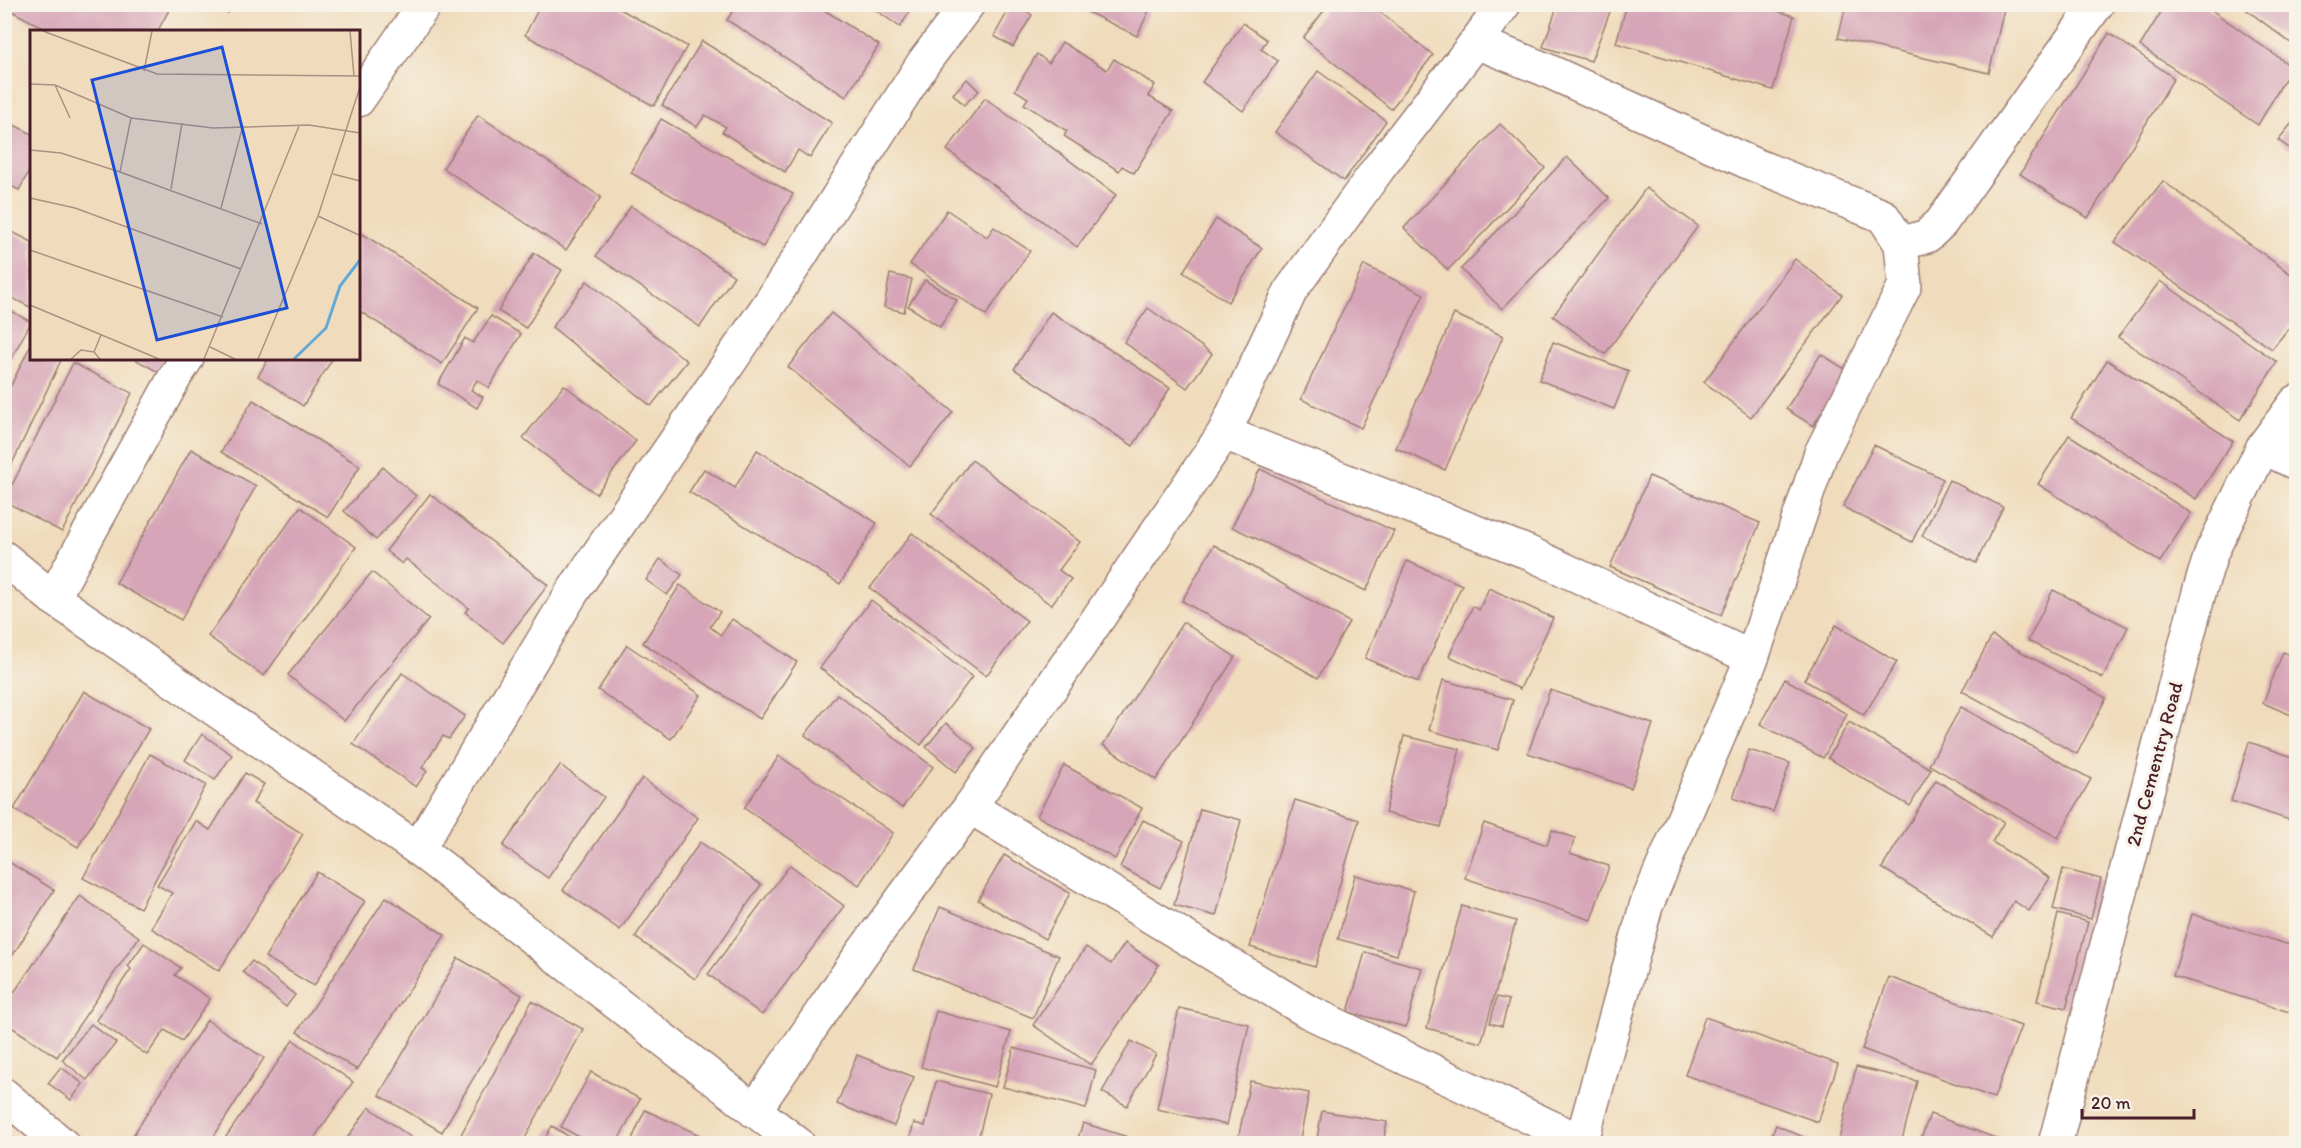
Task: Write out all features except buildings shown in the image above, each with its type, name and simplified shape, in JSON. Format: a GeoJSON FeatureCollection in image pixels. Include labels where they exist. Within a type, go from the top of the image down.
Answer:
{"type":"FeatureCollection","features":[{"type":"Feature","properties":{"kind":"street"},"geometry":{"type":"LineString","coordinates":[[360,97],[425,4]]}},
{"type":"Feature","properties":{"kind":"street"},"geometry":{"type":"LineString","coordinates":[[418,849],[571,594],[772,300],[924,62],[968,4]]}},
{"type":"Feature","properties":{"kind":"street"},"geometry":{"type":"LineString","coordinates":[[754,1111],[860,956],[970,807],[1224,433],[1292,290],[1378,169],[1504,4]]}},
{"type":"Feature","properties":{"kind":"street"},"geometry":{"type":"LineString","coordinates":[[1901,244],[1927,236],[1941,223],[2097,4]]}},
{"type":"Feature","properties":{"kind":"street"},"geometry":{"type":"LineString","coordinates":[[970,807],[1307,1011],[1582,1143],[1646,906],[1752,658],[1821,453],[1905,285],[1901,244],[1883,216],[1750,163],[1544,69],[1476,42]]}},
{"type":"Feature","properties":{"kind":"street"},"geometry":{"type":"LineString","coordinates":[[53,598],[186,360]]}},
{"type":"Feature","properties":{"kind":"street","name":"2nd Cementry Road"},"geometry":{"type":"LineString","coordinates":[[2055,1143],[2200,589],[2212,551],[2263,447],[2296,402]]}},
{"type":"Feature","properties":{"kind":"street"},"geometry":{"type":"LineString","coordinates":[[1224,433],[1527,552],[1752,658]]}},
{"type":"Feature","properties":{"kind":"street"},"geometry":{"type":"LineString","coordinates":[[2263,447],[2296,463]]}},
{"type":"Feature","properties":{"kind":"street"},"geometry":{"type":"LineString","coordinates":[[4,558],[53,598],[418,849],[798,1143]]}},
{"type":"Feature","properties":{"kind":"street"},"geometry":{"type":"LineString","coordinates":[[4,1095],[62,1143]]}}]}
